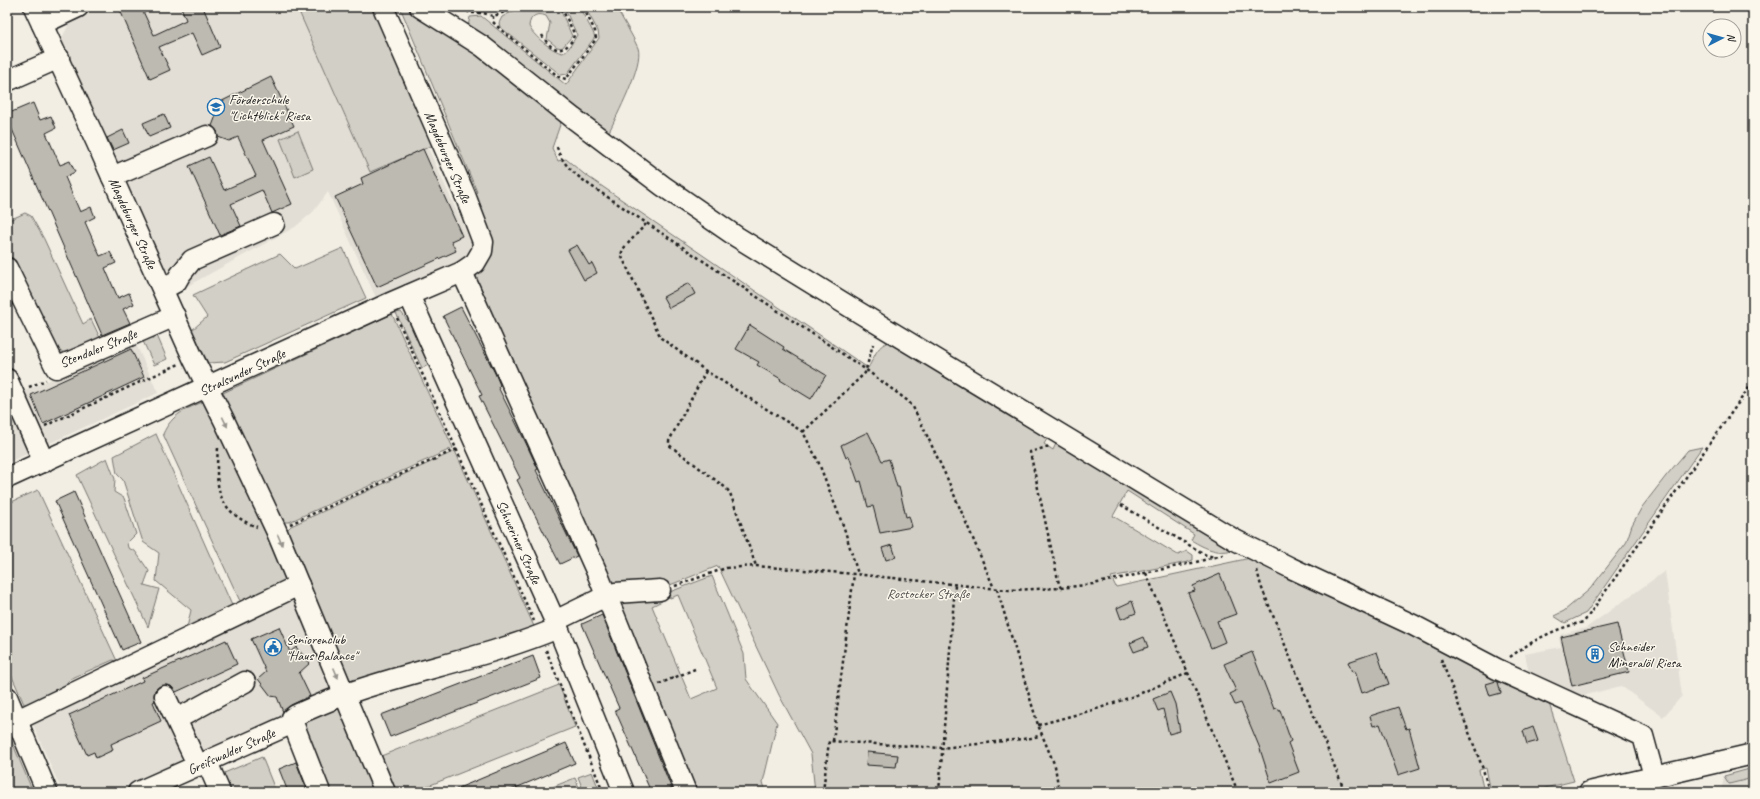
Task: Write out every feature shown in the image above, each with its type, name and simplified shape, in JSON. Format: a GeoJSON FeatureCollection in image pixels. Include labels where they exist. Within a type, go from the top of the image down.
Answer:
{"type":"FeatureCollection","features":[{"type":"Feature","properties":{"kind":"street","name":"Magdeburger Straße"},"geometry":{"type":"LineString","coordinates":[[78,7],[38,15],[193,358],[276,530],[385,792]]}},
{"type":"Feature","properties":{"kind":"street","name":"Magdeburger Straße"},"geometry":{"type":"LineString","coordinates":[[383,7],[465,195],[483,242],[482,251],[469,267]]}},
{"type":"Feature","properties":{"kind":"street"},"geometry":{"type":"LineString","coordinates":[[420,7],[482,46],[573,118],[663,186],[737,237],[1245,545],[1413,625],[1497,668],[1644,736],[1654,776]]}},
{"type":"Feature","properties":{"kind":"street"},"geometry":{"type":"LineString","coordinates":[[7,81],[58,58]]}},
{"type":"Feature","properties":{"kind":"street"},"geometry":{"type":"LineString","coordinates":[[112,177],[207,136]]}},
{"type":"Feature","properties":{"kind":"street"},"geometry":{"type":"LineString","coordinates":[[163,289],[176,282],[192,260],[274,224]]}},
{"type":"Feature","properties":{"kind":"street","name":"Stralsunder Straße"},"geometry":{"type":"LineString","coordinates":[[7,478],[469,267]]}},
{"type":"Feature","properties":{"kind":"street"},"geometry":{"type":"LineString","coordinates":[[469,267],[686,792]]}},
{"type":"Feature","properties":{"kind":"street","name":"Stendaler Straße"},"geometry":{"type":"LineString","coordinates":[[7,268],[56,368],[175,316]]}},
{"type":"Feature","properties":{"kind":"street","name":"Schweriner Straße"},"geometry":{"type":"LineString","coordinates":[[409,295],[465,445],[551,628],[624,792]]}},
{"type":"Feature","properties":{"kind":"street"},"geometry":{"type":"LineString","coordinates":[[14,384],[44,462]]}},
{"type":"Feature","properties":{"kind":"street"},"geometry":{"type":"LineString","coordinates":[[17,720],[300,585]]}},
{"type":"Feature","properties":{"kind":"street","name":"Greifswalder Straße"},"geometry":{"type":"LineString","coordinates":[[138,792],[203,764],[345,695],[435,669],[551,628],[606,596],[660,590]]}},
{"type":"Feature","properties":{"kind":"street"},"geometry":{"type":"LineString","coordinates":[[177,719],[244,682]]}},
{"type":"Feature","properties":{"kind":"street"},"geometry":{"type":"LineString","coordinates":[[165,696],[220,792]]}},
{"type":"Feature","properties":{"kind":"street"},"geometry":{"type":"LineString","coordinates":[[7,697],[47,792]]}},
{"type":"Feature","properties":{"kind":"street"},"geometry":{"type":"LineString","coordinates":[[294,719],[320,792]]}},
{"type":"Feature","properties":{"kind":"street"},"geometry":{"type":"LineString","coordinates":[[1589,792],[1753,754]]}},
{"type":"Feature","properties":{"kind":"path"},"geometry":{"type":"LineString","coordinates":[[462,7],[470,13],[483,13],[493,16],[515,7]]}},
{"type":"Feature","properties":{"kind":"path"},"geometry":{"type":"LineString","coordinates":[[542,35],[545,40],[560,50],[564,49],[572,40],[574,33],[561,7]]}},
{"type":"Feature","properties":{"kind":"path"},"geometry":{"type":"LineString","coordinates":[[493,16],[493,22],[499,28],[558,77],[566,79],[596,39],[595,31],[583,7]]}},
{"type":"Feature","properties":{"kind":"path"},"geometry":{"type":"LineString","coordinates":[[557,147],[562,160],[572,171],[646,224],[865,369],[913,407],[947,478],[995,589],[1038,725],[1055,766],[1059,792]]}},
{"type":"Feature","properties":{"kind":"path"},"geometry":{"type":"LineString","coordinates":[[646,224],[623,249],[621,255],[661,338],[706,371],[803,432],[818,461],[844,528],[858,574]]}},
{"type":"Feature","properties":{"kind":"path"},"geometry":{"type":"LineString","coordinates":[[390,303],[465,445],[551,628],[603,792]]}},
{"type":"Feature","properties":{"kind":"path"},"geometry":{"type":"LineString","coordinates":[[803,432],[865,373],[873,344]]}},
{"type":"Feature","properties":{"kind":"path"},"geometry":{"type":"LineString","coordinates":[[14,384],[57,375],[56,368]]}},
{"type":"Feature","properties":{"kind":"path"},"geometry":{"type":"LineString","coordinates":[[45,426],[167,370]]}},
{"type":"Feature","properties":{"kind":"path"},"geometry":{"type":"LineString","coordinates":[[706,371],[669,441],[669,445],[726,488],[730,493],[756,566]]}},
{"type":"Feature","properties":{"kind":"path"},"geometry":{"type":"LineString","coordinates":[[1497,668],[1518,651],[1545,634],[1584,622],[1753,382]]}},
{"type":"Feature","properties":{"kind":"path"},"geometry":{"type":"LineString","coordinates":[[224,420],[219,432],[216,472],[220,496],[226,508],[240,519],[270,532],[465,445]]}},
{"type":"Feature","properties":{"kind":"path"},"geometry":{"type":"LineString","coordinates":[[1057,432],[1047,447],[1030,452],[1061,588]]}},
{"type":"Feature","properties":{"kind":"path"},"geometry":{"type":"LineString","coordinates":[[1121,505],[1206,555],[1215,557]]}},
{"type":"Feature","properties":{"kind":"path"},"geometry":{"type":"LineString","coordinates":[[660,590],[726,568],[756,566],[858,574],[995,589],[1061,588],[1093,584],[1215,557],[1236,552],[1243,549],[1245,545],[1257,570],[1261,586],[1345,792]]}},
{"type":"Feature","properties":{"kind":"path"},"geometry":{"type":"LineString","coordinates":[[1257,570],[1262,569]]}},
{"type":"Feature","properties":{"kind":"path"},"geometry":{"type":"LineString","coordinates":[[1146,573],[1238,792]]}},
{"type":"Feature","properties":{"kind":"path"},"geometry":{"type":"LineString","coordinates":[[833,742],[854,574]]}},
{"type":"Feature","properties":{"kind":"path"},"geometry":{"type":"LineString","coordinates":[[939,792],[955,585]]}},
{"type":"Feature","properties":{"kind":"path"},"geometry":{"type":"LineString","coordinates":[[1439,654],[1483,770],[1489,792]]}},
{"type":"Feature","properties":{"kind":"path"},"geometry":{"type":"LineString","coordinates":[[645,690],[695,669]]}},
{"type":"Feature","properties":{"kind":"path"},"geometry":{"type":"LineString","coordinates":[[1038,725],[1134,696],[1188,673]]}},
{"type":"Feature","properties":{"kind":"path"},"geometry":{"type":"LineString","coordinates":[[823,792],[829,741],[942,748],[1031,738],[1042,735]]}},
{"type":"Feature","properties":{"kind":"shaded area","name":"Förderschule \"Lichtblick\" Riesa"},"geometry":{"type":"Polygon","coordinates":[[[99,7],[297,7],[370,172],[427,146],[476,253],[377,300],[328,192],[313,212],[295,227],[182,289],[172,269],[165,271],[60,42],[71,20],[99,7]]]}},
{"type":"Feature","properties":{"kind":"shaded area"},"geometry":{"type":"Polygon","coordinates":[[[135,342],[158,393],[7,463],[7,399],[135,342]]]}},
{"type":"Feature","properties":{"kind":"shaded area"},"geometry":{"type":"Polygon","coordinates":[[[1665,571],[1682,696],[1663,717],[1621,686],[1578,697],[1530,678],[1525,654],[1561,647],[1559,639],[1561,634],[1586,628],[1665,571]]]}},
{"type":"Feature","properties":{"kind":"shaded area"},"geometry":{"type":"Polygon","coordinates":[[[298,592],[341,693],[111,792],[62,792],[31,720],[298,592]]]}},
{"type":"Feature","properties":{"kind":"shaded area"},"geometry":{"type":"Polygon","coordinates":[[[1753,768],[1753,792],[1721,792],[1724,776],[1753,768]]]}},
{"type":"Feature","properties":{"kind":"green space"},"geometry":{"type":"Polygon","coordinates":[[[297,7],[377,7],[436,144],[370,172],[297,7]]]}},
{"type":"Feature","properties":{"kind":"green space","name":"Rostocker Straße"},"geometry":{"type":"Polygon","coordinates":[[[400,7],[413,7],[567,116],[561,122],[552,148],[558,161],[566,159],[584,174],[868,368],[879,348],[892,341],[1051,432],[1044,444],[1053,450],[1059,437],[1236,549],[1230,551],[1213,550],[1191,540],[1194,534],[1127,491],[1113,516],[1178,555],[1187,551],[1193,555],[1193,560],[1111,577],[1116,587],[1255,557],[1546,694],[1574,781],[1528,792],[1491,792],[1486,768],[1479,770],[1484,792],[815,792],[811,754],[779,695],[718,566],[670,585],[612,589],[469,279],[484,268],[471,195],[477,192],[400,7]]]}},
{"type":"Feature","properties":{"kind":"green space"},"geometry":{"type":"Polygon","coordinates":[[[521,7],[559,7],[572,36],[562,48],[557,47],[547,39],[550,23],[546,16],[540,14],[532,17],[529,26],[534,34],[543,42],[554,50],[563,53],[569,48],[577,35],[564,7],[579,7],[595,37],[567,74],[561,75],[500,27],[499,23],[502,17],[521,7]]]}},
{"type":"Feature","properties":{"kind":"green space"},"geometry":{"type":"Polygon","coordinates":[[[585,7],[616,7],[638,48],[639,56],[633,78],[623,104],[608,134],[668,180],[742,231],[1144,476],[1222,521],[1488,658],[1487,661],[1374,603],[1248,543],[739,234],[664,183],[467,31],[470,17],[481,16],[566,85],[599,38],[598,31],[585,7]]]}},
{"type":"Feature","properties":{"kind":"green space"},"geometry":{"type":"Polygon","coordinates":[[[298,131],[313,169],[295,177],[280,139],[298,131]]]}},
{"type":"Feature","properties":{"kind":"green space"},"geometry":{"type":"Polygon","coordinates":[[[25,213],[31,216],[44,239],[83,324],[91,319],[102,342],[69,352],[59,352],[40,325],[7,253],[7,221],[25,213]]]}},
{"type":"Feature","properties":{"kind":"green space"},"geometry":{"type":"Polygon","coordinates":[[[343,248],[366,298],[225,362],[208,363],[192,330],[207,317],[193,295],[280,254],[295,269],[343,248]]]}},
{"type":"Feature","properties":{"kind":"green space"},"geometry":{"type":"Polygon","coordinates":[[[401,312],[407,320],[411,321],[431,364],[422,368],[396,313],[401,312]]]}},
{"type":"Feature","properties":{"kind":"green space"},"geometry":{"type":"Polygon","coordinates":[[[392,314],[453,448],[289,522],[276,522],[221,402],[223,393],[392,314]]]}},
{"type":"Feature","properties":{"kind":"green space"},"geometry":{"type":"Polygon","coordinates":[[[156,333],[167,359],[154,365],[142,339],[156,333]]]}},
{"type":"Feature","properties":{"kind":"green space"},"geometry":{"type":"Polygon","coordinates":[[[205,401],[290,584],[245,607],[239,599],[163,434],[175,417],[180,413],[205,401]]]}},
{"type":"Feature","properties":{"kind":"green space"},"geometry":{"type":"Polygon","coordinates":[[[156,434],[234,610],[186,632],[191,610],[156,581],[159,553],[143,542],[123,480],[117,474],[114,456],[156,434]]]}},
{"type":"Feature","properties":{"kind":"green space"},"geometry":{"type":"Polygon","coordinates":[[[1702,447],[1586,613],[1565,623],[1554,616],[1564,611],[1590,589],[1626,543],[1632,525],[1642,507],[1666,476],[1688,450],[1702,447]]]}},
{"type":"Feature","properties":{"kind":"green space"},"geometry":{"type":"Polygon","coordinates":[[[455,451],[537,633],[349,684],[281,536],[291,526],[455,451]]]}},
{"type":"Feature","properties":{"kind":"green space"},"geometry":{"type":"Polygon","coordinates":[[[107,458],[115,479],[114,492],[124,498],[136,534],[127,543],[128,548],[135,551],[149,571],[144,585],[159,589],[148,627],[77,475],[107,458]]]}},
{"type":"Feature","properties":{"kind":"green space"},"geometry":{"type":"Polygon","coordinates":[[[38,490],[117,661],[113,660],[70,679],[63,687],[29,705],[24,704],[7,665],[7,643],[11,643],[12,637],[9,630],[7,630],[7,504],[38,490]]]}},
{"type":"Feature","properties":{"kind":"green space"},"geometry":{"type":"Polygon","coordinates":[[[712,576],[744,654],[746,679],[777,723],[763,782],[766,792],[696,792],[616,598],[659,594],[662,601],[652,606],[691,699],[717,688],[678,595],[670,598],[667,593],[712,576]]]}},
{"type":"Feature","properties":{"kind":"green space"},"geometry":{"type":"Polygon","coordinates":[[[559,685],[575,727],[413,792],[389,792],[378,759],[381,756],[559,685]]]}},
{"type":"Feature","properties":{"kind":"green space"},"geometry":{"type":"Polygon","coordinates":[[[343,699],[382,792],[323,792],[294,721],[343,699]]]}},
{"type":"Feature","properties":{"kind":"green space"},"geometry":{"type":"Polygon","coordinates":[[[7,730],[33,792],[7,792],[7,730]]]}},
{"type":"Feature","properties":{"kind":"green space"},"geometry":{"type":"Polygon","coordinates":[[[262,757],[276,792],[223,792],[217,776],[262,757]]]}},
{"type":"Feature","properties":{"kind":"green space"},"geometry":{"type":"Polygon","coordinates":[[[1753,768],[1753,778],[1729,784],[1724,776],[1753,768]]]}},
{"type":"Feature","properties":{"kind":"green space"},"geometry":{"type":"Polygon","coordinates":[[[592,772],[600,792],[584,792],[578,777],[592,772]]]}},
{"type":"Feature","properties":{"kind":"green space"},"geometry":{"type":"Polygon","coordinates":[[[575,778],[581,792],[540,792],[575,778]]]}},
{"type":"Feature","properties":{"kind":"building"},"geometry":{"type":"Polygon","coordinates":[[[126,7],[141,7],[154,35],[186,20],[181,7],[203,7],[220,47],[202,55],[192,33],[159,47],[170,70],[150,79],[120,10],[126,7]]]}},
{"type":"Feature","properties":{"kind":"building"},"geometry":{"type":"Polygon","coordinates":[[[271,77],[294,126],[263,140],[292,204],[272,213],[262,190],[231,204],[241,226],[220,235],[189,166],[209,157],[224,190],[256,176],[238,137],[229,141],[218,137],[217,131],[212,126],[217,113],[214,105],[271,77]]]}},
{"type":"Feature","properties":{"kind":"building"},"geometry":{"type":"Polygon","coordinates":[[[33,103],[40,120],[51,116],[56,128],[46,133],[60,165],[70,161],[75,172],[65,177],[80,212],[91,207],[95,217],[85,222],[100,256],[110,252],[116,263],[105,268],[118,298],[129,293],[134,304],[123,309],[130,323],[102,335],[7,118],[7,114],[33,103]]]}},
{"type":"Feature","properties":{"kind":"building"},"geometry":{"type":"Polygon","coordinates":[[[164,114],[170,128],[149,137],[143,123],[164,114]]]}},
{"type":"Feature","properties":{"kind":"building"},"geometry":{"type":"Polygon","coordinates":[[[123,130],[129,143],[113,150],[107,138],[123,130]]]}},
{"type":"Feature","properties":{"kind":"building"},"geometry":{"type":"Polygon","coordinates":[[[423,149],[462,236],[451,241],[456,251],[377,287],[335,197],[363,184],[361,178],[423,149]]]}},
{"type":"Feature","properties":{"kind":"building"},"geometry":{"type":"Polygon","coordinates":[[[577,245],[589,265],[592,263],[597,273],[584,280],[568,250],[577,245]]]}},
{"type":"Feature","properties":{"kind":"building"},"geometry":{"type":"Polygon","coordinates":[[[689,283],[695,294],[669,308],[663,297],[689,283]]]}},
{"type":"Feature","properties":{"kind":"building"},"geometry":{"type":"Polygon","coordinates":[[[461,307],[495,373],[500,385],[498,387],[524,439],[538,469],[536,470],[577,556],[560,564],[517,480],[520,478],[479,396],[482,395],[443,316],[461,307]]]}},
{"type":"Feature","properties":{"kind":"building"},"geometry":{"type":"Polygon","coordinates":[[[750,325],[784,347],[783,349],[826,375],[811,399],[757,365],[759,362],[736,349],[750,325]]]}},
{"type":"Feature","properties":{"kind":"building"},"geometry":{"type":"Polygon","coordinates":[[[131,349],[144,377],[43,424],[31,395],[131,349]]]}},
{"type":"Feature","properties":{"kind":"building"},"geometry":{"type":"Polygon","coordinates":[[[868,432],[882,461],[889,459],[897,487],[899,487],[906,517],[909,516],[912,527],[880,533],[873,506],[868,507],[861,481],[858,482],[849,456],[846,458],[841,445],[868,432]]]}},
{"type":"Feature","properties":{"kind":"building"},"geometry":{"type":"Polygon","coordinates":[[[74,492],[141,642],[122,650],[55,501],[74,492]]]}},
{"type":"Feature","properties":{"kind":"building"},"geometry":{"type":"Polygon","coordinates":[[[892,545],[896,557],[886,560],[882,548],[892,545]]]}},
{"type":"Feature","properties":{"kind":"building"},"geometry":{"type":"Polygon","coordinates":[[[1220,574],[1236,614],[1217,621],[1225,642],[1211,648],[1188,593],[1195,591],[1193,586],[1220,574]]]}},
{"type":"Feature","properties":{"kind":"building"},"geometry":{"type":"Polygon","coordinates":[[[1132,601],[1136,613],[1121,619],[1117,608],[1132,601]]]}},
{"type":"Feature","properties":{"kind":"building"},"geometry":{"type":"Polygon","coordinates":[[[602,615],[673,792],[651,792],[615,710],[619,708],[582,624],[602,615]]]}},
{"type":"Feature","properties":{"kind":"building","name":"Schneider Mineralöl Riesa"},"geometry":{"type":"Polygon","coordinates":[[[1617,624],[1629,672],[1572,686],[1561,637],[1617,624]]]}},
{"type":"Feature","properties":{"kind":"building"},"geometry":{"type":"Polygon","coordinates":[[[279,627],[290,652],[296,647],[310,663],[299,673],[310,696],[291,705],[283,712],[277,697],[271,696],[258,679],[266,672],[251,639],[279,627]]]}},
{"type":"Feature","properties":{"kind":"building"},"geometry":{"type":"Polygon","coordinates":[[[1144,637],[1148,647],[1134,652],[1130,643],[1144,637]]]}},
{"type":"Feature","properties":{"kind":"building"},"geometry":{"type":"Polygon","coordinates":[[[226,640],[237,664],[176,692],[171,686],[160,686],[155,690],[155,701],[153,702],[161,721],[111,744],[113,750],[96,758],[94,752],[87,755],[69,715],[143,681],[142,678],[226,640]]]}},
{"type":"Feature","properties":{"kind":"building"},"geometry":{"type":"Polygon","coordinates":[[[1252,652],[1274,709],[1277,708],[1280,710],[1291,741],[1288,743],[1299,772],[1271,783],[1259,746],[1241,703],[1235,705],[1230,694],[1236,691],[1224,664],[1252,652]]]}},
{"type":"Feature","properties":{"kind":"building"},"geometry":{"type":"Polygon","coordinates":[[[1377,652],[1389,684],[1362,693],[1355,671],[1352,672],[1348,662],[1377,652]]]}},
{"type":"Feature","properties":{"kind":"building"},"geometry":{"type":"Polygon","coordinates":[[[533,656],[541,678],[390,737],[381,715],[533,656]]]}},
{"type":"Feature","properties":{"kind":"building"},"geometry":{"type":"Polygon","coordinates":[[[1496,681],[1498,682],[1501,693],[1490,696],[1486,684],[1496,681]]]}},
{"type":"Feature","properties":{"kind":"building"},"geometry":{"type":"Polygon","coordinates":[[[1170,692],[1175,704],[1180,731],[1169,734],[1163,709],[1158,711],[1153,699],[1170,692]]]}},
{"type":"Feature","properties":{"kind":"building"},"geometry":{"type":"Polygon","coordinates":[[[1398,707],[1406,729],[1409,728],[1420,768],[1398,775],[1380,724],[1373,726],[1370,716],[1398,707]]]}},
{"type":"Feature","properties":{"kind":"building"},"geometry":{"type":"Polygon","coordinates":[[[1533,727],[1538,741],[1527,744],[1523,731],[1533,727]]]}},
{"type":"Feature","properties":{"kind":"building"},"geometry":{"type":"Polygon","coordinates":[[[566,743],[575,763],[506,792],[449,792],[566,743]]]}},
{"type":"Feature","properties":{"kind":"building"},"geometry":{"type":"Polygon","coordinates":[[[867,752],[898,755],[896,767],[866,765],[867,752]]]}},
{"type":"Feature","properties":{"kind":"building"},"geometry":{"type":"Polygon","coordinates":[[[296,762],[308,792],[288,792],[279,769],[296,762]]]}},
{"type":"Feature","properties":{"kind":"place","name":"Förderschule \"Lichtblick\" Riesa"},"geometry":{"type":"Point","coordinates":[216,107]}},
{"type":"Feature","properties":{"kind":"place","name":"Seniorenclub \"Haus Balance\""},"geometry":{"type":"Point","coordinates":[273,647]}},
{"type":"Feature","properties":{"kind":"place","name":"Schneider Mineralöl Riesa"},"geometry":{"type":"Point","coordinates":[1595,654]}}]}
